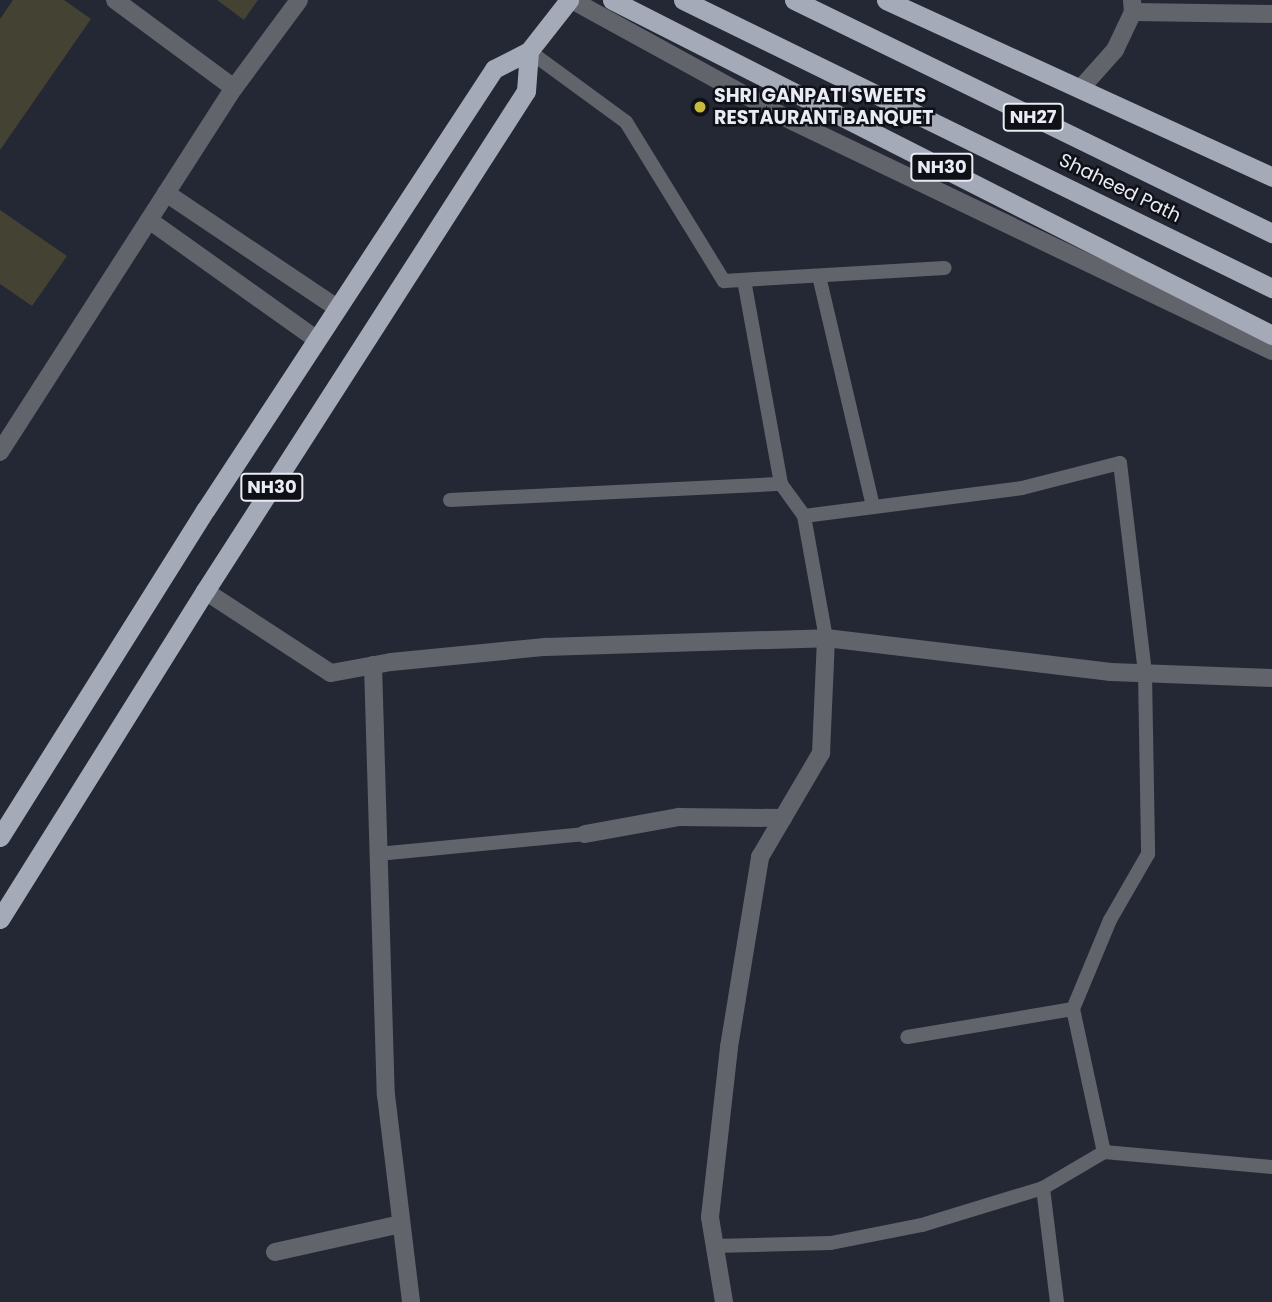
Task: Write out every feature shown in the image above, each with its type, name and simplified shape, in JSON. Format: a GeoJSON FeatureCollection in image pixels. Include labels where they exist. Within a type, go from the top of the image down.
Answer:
{"type":"FeatureCollection","features":[{"type":"Feature","properties":{"kind":"highway","name":"NH30"},"geometry":{"type":"LineString","coordinates":[[0,837],[205,509],[494,69],[530,51],[570,0]]}},
{"type":"Feature","properties":{"kind":"highway","name":"NH30"},"geometry":{"type":"LineString","coordinates":[[612,0],[1272,335]]}},
{"type":"Feature","properties":{"kind":"highway","name":"Shaheed Path"},"geometry":{"type":"LineString","coordinates":[[683,0],[1272,288]]}},
{"type":"Feature","properties":{"kind":"highway","name":"Shaheed Path"},"geometry":{"type":"LineString","coordinates":[[794,0],[1272,233]]}},
{"type":"Feature","properties":{"kind":"highway"},"geometry":{"type":"LineString","coordinates":[[886,0],[1272,176]]}},
{"type":"Feature","properties":{"kind":"highway","name":"NH30"},"geometry":{"type":"LineString","coordinates":[[0,919],[205,591],[526,91],[530,51]]}},
{"type":"Feature","properties":{"kind":"street"},"geometry":{"type":"LineString","coordinates":[[115,0],[234,88]]}},
{"type":"Feature","properties":{"kind":"street"},"geometry":{"type":"LineString","coordinates":[[0,452],[234,88],[299,0]]}},
{"type":"Feature","properties":{"kind":"street"},"geometry":{"type":"LineString","coordinates":[[570,0],[793,122],[1272,351]]}},
{"type":"Feature","properties":{"kind":"street"},"geometry":{"type":"LineString","coordinates":[[1081,88],[1115,50],[1132,6],[1272,14]]}},
{"type":"Feature","properties":{"kind":"street"},"geometry":{"type":"LineString","coordinates":[[166,194],[337,309]]}},
{"type":"Feature","properties":{"kind":"street"},"geometry":{"type":"LineString","coordinates":[[149,220],[316,340]]}},
{"type":"Feature","properties":{"kind":"street"},"geometry":{"type":"LineString","coordinates":[[205,591],[331,673],[373,665],[545,647],[826,638],[1145,674],[1272,678]]}},
{"type":"Feature","properties":{"kind":"street"},"geometry":{"type":"LineString","coordinates":[[724,1302],[710,1217],[729,1047],[760,857],[821,753],[826,638]]}},
{"type":"Feature","properties":{"kind":"street"},"geometry":{"type":"LineString","coordinates":[[373,665],[386,1095],[411,1302]]}},
{"type":"Feature","properties":{"kind":"street"},"geometry":{"type":"LineString","coordinates":[[585,834],[679,817],[783,818]]}},
{"type":"Feature","properties":{"kind":"street"},"geometry":{"type":"LineString","coordinates":[[275,1252],[401,1224]]}},
{"type":"Feature","properties":{"kind":"lane"},"geometry":{"type":"LineString","coordinates":[[530,51],[626,122],[724,281],[945,268]]}},
{"type":"Feature","properties":{"kind":"lane"},"geometry":{"type":"LineString","coordinates":[[819,276],[873,507]]}},
{"type":"Feature","properties":{"kind":"lane"},"geometry":{"type":"LineString","coordinates":[[744,280],[781,484],[804,516],[826,638]]}},
{"type":"Feature","properties":{"kind":"lane"},"geometry":{"type":"LineString","coordinates":[[804,516],[1022,488],[1120,463],[1145,674],[1148,854],[1110,920],[1073,1009],[1104,1152]]}},
{"type":"Feature","properties":{"kind":"lane"},"geometry":{"type":"LineString","coordinates":[[450,500],[781,484]]}},
{"type":"Feature","properties":{"kind":"lane"},"geometry":{"type":"LineString","coordinates":[[378,854],[585,834]]}},
{"type":"Feature","properties":{"kind":"lane"},"geometry":{"type":"LineString","coordinates":[[907,1037],[1073,1009]]}},
{"type":"Feature","properties":{"kind":"lane"},"geometry":{"type":"LineString","coordinates":[[715,1246],[831,1243],[922,1225],[1043,1188],[1104,1152],[1272,1167]]}},
{"type":"Feature","properties":{"kind":"lane"},"geometry":{"type":"LineString","coordinates":[[1043,1188],[1057,1302]]}},
{"type":"Feature","properties":{"kind":"building"},"geometry":{"type":"Polygon","coordinates":[[[13,0],[64,0],[91,19],[0,150],[0,19],[13,0]]]}},
{"type":"Feature","properties":{"kind":"building"},"geometry":{"type":"Polygon","coordinates":[[[217,0],[258,0],[244,20],[217,0]]]}},
{"type":"Feature","properties":{"kind":"building"},"geometry":{"type":"Polygon","coordinates":[[[0,210],[67,256],[32,306],[0,284],[0,210]]]}},
{"type":"Feature","properties":{"kind":"place","name":"SHRI GANPATI SWEETS RESTAURANT BANQUET"},"geometry":{"type":"Point","coordinates":[700,107]}}]}
